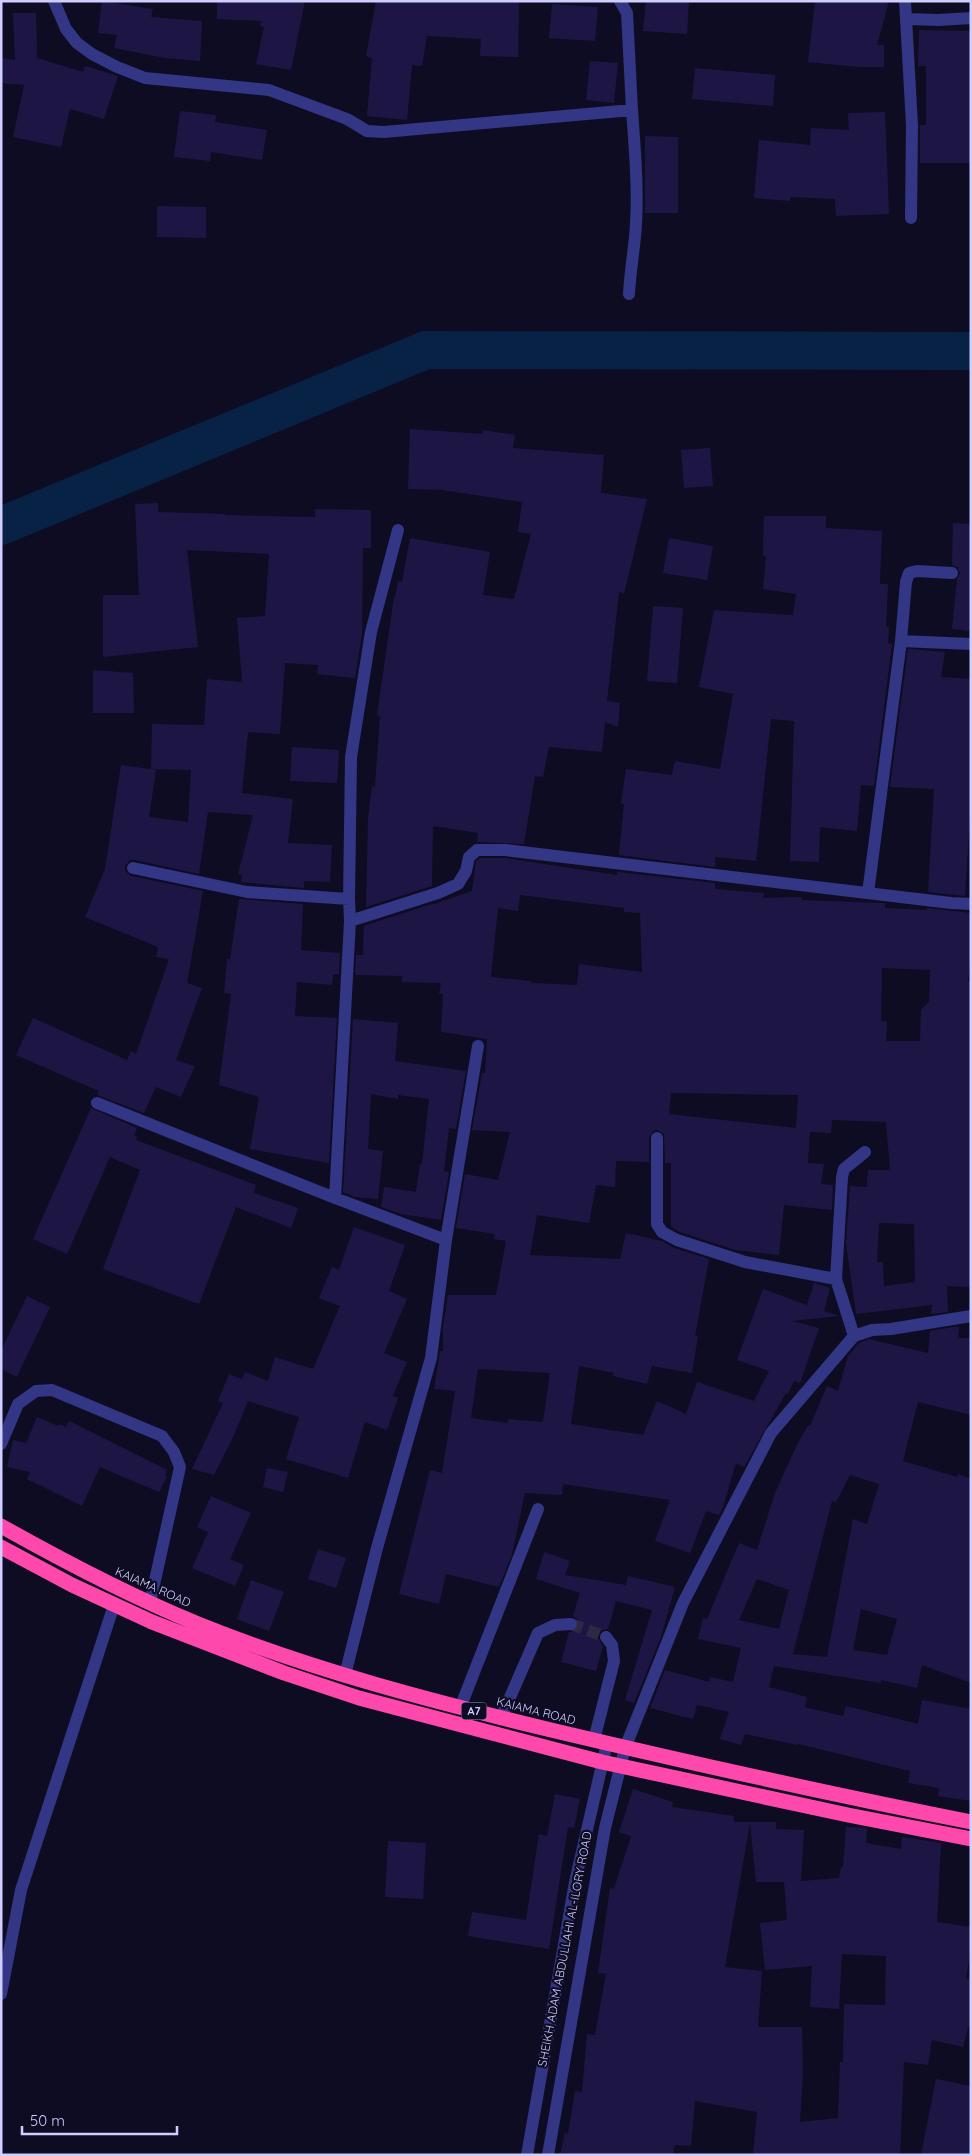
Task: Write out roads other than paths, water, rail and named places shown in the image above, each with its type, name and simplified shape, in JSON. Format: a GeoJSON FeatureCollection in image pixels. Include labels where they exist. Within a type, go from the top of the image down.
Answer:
{"type":"FeatureCollection","features":[{"type":"Feature","properties":{"kind":"highway","name":"KAIAMA ROAD"},"geometry":{"type":"LineString","coordinates":[[1,1526],[94,1577],[150,1603],[253,1645],[344,1675],[460,1708],[624,1748],[971,1822]]}},
{"type":"Feature","properties":{"kind":"highway","name":"A7"},"geometry":{"type":"LineString","coordinates":[[1,1547],[72,1585],[152,1622],[218,1649],[359,1698],[602,1762],[838,1813],[971,1839]]}},
{"type":"Feature","properties":{"kind":"street"},"geometry":{"type":"LineString","coordinates":[[54,1],[66,29],[77,43],[92,54],[117,67],[145,78],[269,90],[346,119],[367,131],[384,132],[632,110]]}},
{"type":"Feature","properties":{"kind":"street"},"geometry":{"type":"LineString","coordinates":[[620,1],[627,13],[636,184],[636,236],[630,265],[629,294]]}},
{"type":"Feature","properties":{"kind":"street"},"geometry":{"type":"LineString","coordinates":[[906,1],[912,125],[911,218]]}},
{"type":"Feature","properties":{"kind":"street"},"geometry":{"type":"LineString","coordinates":[[907,19],[971,18]]}},
{"type":"Feature","properties":{"kind":"street"},"geometry":{"type":"LineString","coordinates":[[335,1198],[350,921],[351,757],[371,632],[398,530]]}},
{"type":"Feature","properties":{"kind":"street"},"geometry":{"type":"LineString","coordinates":[[868,893],[901,641],[906,582],[909,573],[917,571],[952,573]]}},
{"type":"Feature","properties":{"kind":"street"},"geometry":{"type":"LineString","coordinates":[[901,641],[971,644]]}},
{"type":"Feature","properties":{"kind":"street"},"geometry":{"type":"LineString","coordinates":[[350,921],[438,893],[458,884],[466,871],[469,857],[477,850],[505,850],[971,904]]}},
{"type":"Feature","properties":{"kind":"street"},"geometry":{"type":"LineString","coordinates":[[134,868],[247,892],[349,899]]}},
{"type":"Feature","properties":{"kind":"street"},"geometry":{"type":"LineString","coordinates":[[344,1675],[430,1358],[446,1240],[478,1046]]}},
{"type":"Feature","properties":{"kind":"street"},"geometry":{"type":"LineString","coordinates":[[97,1103],[446,1240]]}},
{"type":"Feature","properties":{"kind":"street"},"geometry":{"type":"LineString","coordinates":[[657,1138],[657,1224],[662,1232],[677,1240],[745,1262],[836,1279]]}},
{"type":"Feature","properties":{"kind":"street"},"geometry":{"type":"LineString","coordinates":[[865,1152],[844,1169],[842,1177],[836,1279],[854,1336],[872,1330],[890,1329],[971,1316]]}},
{"type":"Feature","properties":{"kind":"street","name":"SHEIKH ADAM ABDULLAHI AL-ILORY ROAD"},"geometry":{"type":"LineString","coordinates":[[548,2155],[605,1828],[624,1748],[683,1604],[771,1433],[844,1345],[854,1336]]}},
{"type":"Feature","properties":{"kind":"street"},"geometry":{"type":"LineString","coordinates":[[1,1444],[18,1404],[36,1391],[52,1390],[162,1436],[174,1452],[180,1467],[150,1603]]}},
{"type":"Feature","properties":{"kind":"street"},"geometry":{"type":"LineString","coordinates":[[460,1708],[538,1509]]}},
{"type":"Feature","properties":{"kind":"street"},"geometry":{"type":"LineString","coordinates":[[1,1994],[21,1890],[114,1605]]}},
{"type":"Feature","properties":{"kind":"street"},"geometry":{"type":"LineString","coordinates":[[501,1718],[538,1633],[555,1625],[571,1624]]}},
{"type":"Feature","properties":{"kind":"street","name":"SHEIKH ADAM ABDULLAHI AL-ILORY ROAD"},"geometry":{"type":"LineString","coordinates":[[527,2155],[574,1892],[602,1762],[601,1742],[614,1662],[612,1645],[606,1637]]}},
{"type":"Feature","properties":{"kind":"waterway"},"geometry":{"type":"LineString","coordinates":[[1,526],[426,350],[971,351]]}},
{"type":"Feature","properties":{"kind":"tunnel"},"geometry":{"type":"LineString","coordinates":[[571,1624],[606,1637]]}}]}
